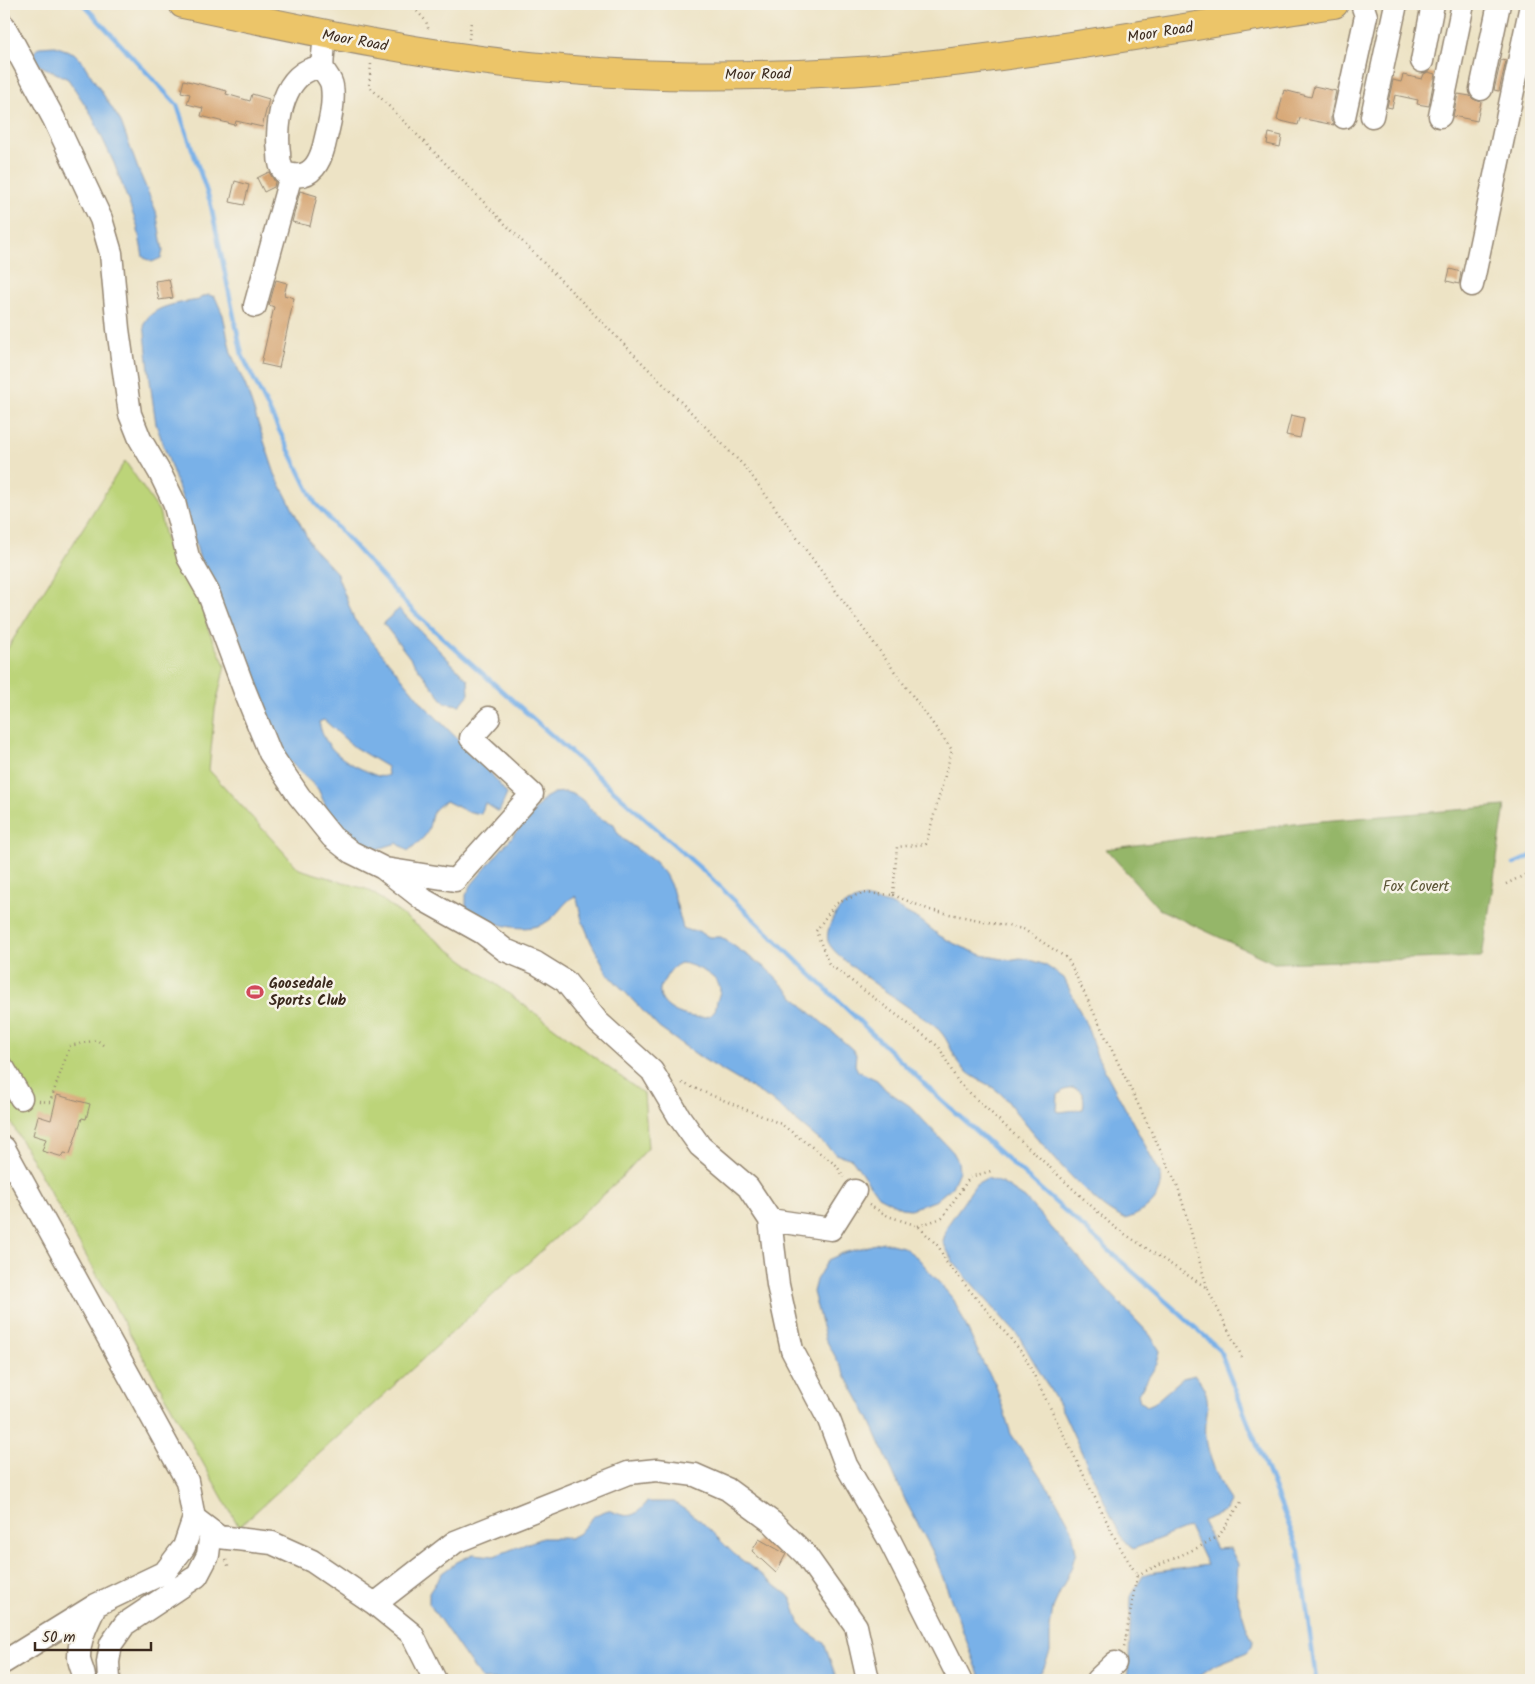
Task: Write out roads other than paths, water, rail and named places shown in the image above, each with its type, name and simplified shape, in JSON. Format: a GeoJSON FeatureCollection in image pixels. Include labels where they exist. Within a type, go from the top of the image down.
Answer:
{"type":"FeatureCollection","features":[{"type":"Feature","properties":{"kind":"main road","name":"Moor Road"},"geometry":{"type":"LineString","coordinates":[[183,4],[325,34],[430,53],[550,68],[632,74],[695,75],[843,72],[901,68],[1048,50],[1334,4]]}},
{"type":"Feature","properties":{"kind":"lane"},"geometry":{"type":"LineString","coordinates":[[1344,117],[1366,16],[1362,4]]}},
{"type":"Feature","properties":{"kind":"lane"},"geometry":{"type":"LineString","coordinates":[[1372,116],[1396,4]]}},
{"type":"Feature","properties":{"kind":"lane"},"geometry":{"type":"LineString","coordinates":[[1422,61],[1433,4]]}},
{"type":"Feature","properties":{"kind":"lane"},"geometry":{"type":"LineString","coordinates":[[1440,116],[1463,4]]}},
{"type":"Feature","properties":{"kind":"lane"},"geometry":{"type":"LineString","coordinates":[[1481,88],[1499,4]]}},
{"type":"Feature","properties":{"kind":"lane"},"geometry":{"type":"LineString","coordinates":[[1472,285],[1531,5]]}},
{"type":"Feature","properties":{"kind":"lane"},"geometry":{"type":"LineString","coordinates":[[4,26],[54,119],[101,219],[111,253],[118,329],[130,414],[140,439],[174,502],[188,557],[208,592],[270,753],[299,796],[332,837],[351,852],[383,868],[424,900],[483,933],[506,950],[536,964],[565,981],[598,1022],[652,1071],[680,1118],[700,1146],[748,1187],[770,1220],[778,1285],[792,1350],[829,1420],[846,1465],[890,1540],[960,1680]]}},
{"type":"Feature","properties":{"kind":"lane"},"geometry":{"type":"LineString","coordinates":[[322,67],[308,71],[297,79],[283,101],[277,134],[278,147],[280,163],[284,172],[291,175],[308,174],[316,166],[323,150],[332,95],[332,85],[322,67],[325,34]]}},
{"type":"Feature","properties":{"kind":"lane"},"geometry":{"type":"LineString","coordinates":[[255,306],[291,175]]}},
{"type":"Feature","properties":{"kind":"lane"},"geometry":{"type":"LineString","coordinates":[[461,921],[450,897],[455,880],[532,794],[471,738],[490,718]]}},
{"type":"Feature","properties":{"kind":"lane"},"geometry":{"type":"LineString","coordinates":[[383,868],[455,880]]}},
{"type":"Feature","properties":{"kind":"lane"},"geometry":{"type":"LineString","coordinates":[[4,1069],[21,1098]]}},
{"type":"Feature","properties":{"kind":"lane"},"geometry":{"type":"LineString","coordinates":[[4,1148],[188,1481],[203,1524],[208,1555],[197,1576],[125,1624],[111,1644],[108,1662],[109,1680]]}},
{"type":"Feature","properties":{"kind":"lane"},"geometry":{"type":"LineString","coordinates":[[770,1220],[831,1229],[854,1191]]}},
{"type":"Feature","properties":{"kind":"lane"},"geometry":{"type":"LineString","coordinates":[[375,1604],[455,1542],[628,1473],[657,1470],[695,1475],[727,1489],[772,1522],[805,1554],[856,1626],[868,1680]]}},
{"type":"Feature","properties":{"kind":"lane"},"geometry":{"type":"LineString","coordinates":[[203,1524],[219,1537],[272,1543],[312,1561],[375,1604],[412,1634],[435,1680]]}},
{"type":"Feature","properties":{"kind":"lane"},"geometry":{"type":"LineString","coordinates":[[4,1662],[96,1605],[165,1572],[203,1524]]}},
{"type":"Feature","properties":{"kind":"lane"},"geometry":{"type":"LineString","coordinates":[[84,1680],[79,1659],[82,1634],[96,1605]]}},
{"type":"Feature","properties":{"kind":"lane"},"geometry":{"type":"LineString","coordinates":[[1097,1680],[1115,1663]]}},
{"type":"Feature","properties":{"kind":"water"},"geometry":{"type":"Polygon","coordinates":[[[55,46],[74,53],[81,60],[121,122],[156,211],[163,251],[161,258],[152,262],[143,257],[137,225],[114,163],[90,112],[68,79],[35,63],[35,51],[39,47],[55,46]]]}},
{"type":"Feature","properties":{"kind":"water"},"geometry":{"type":"Polygon","coordinates":[[[209,295],[215,297],[223,315],[231,353],[246,387],[275,474],[312,547],[336,572],[354,619],[422,703],[490,772],[507,794],[499,812],[485,803],[481,814],[466,811],[446,801],[435,809],[425,836],[408,851],[397,843],[378,849],[362,847],[335,826],[318,789],[285,757],[257,709],[205,578],[186,509],[156,424],[151,389],[144,324],[153,313],[160,309],[199,300],[201,297],[209,295]],[[324,720],[319,722],[325,739],[342,758],[374,775],[388,775],[387,767],[354,747],[324,720]]]}},
{"type":"Feature","properties":{"kind":"water"},"geometry":{"type":"Polygon","coordinates":[[[399,609],[468,680],[469,694],[460,705],[445,703],[383,623],[399,609]]]}},
{"type":"Feature","properties":{"kind":"water"},"geometry":{"type":"Polygon","coordinates":[[[566,792],[579,797],[597,816],[614,824],[617,832],[623,839],[655,862],[665,874],[672,888],[683,928],[690,931],[698,931],[709,937],[721,937],[767,969],[804,1007],[852,1049],[856,1054],[855,1065],[858,1071],[877,1080],[886,1090],[910,1106],[953,1152],[958,1161],[959,1171],[952,1187],[935,1201],[910,1209],[901,1208],[878,1196],[852,1159],[836,1154],[770,1099],[703,1059],[659,1028],[608,974],[591,942],[575,896],[552,918],[543,924],[532,927],[521,928],[497,923],[485,919],[466,908],[466,895],[472,884],[545,798],[554,793],[566,792]],[[681,963],[673,968],[660,987],[661,997],[665,1005],[682,1014],[692,1017],[709,1016],[715,1010],[720,991],[719,985],[705,972],[681,963]]]}},
{"type":"Feature","properties":{"kind":"water"},"geometry":{"type":"Polygon","coordinates":[[[863,898],[890,904],[920,920],[940,936],[982,955],[1008,960],[1028,959],[1045,965],[1064,978],[1087,1026],[1097,1056],[1160,1173],[1161,1182],[1157,1197],[1148,1207],[1125,1219],[1098,1202],[1058,1162],[999,1092],[971,1075],[961,1066],[939,1030],[860,973],[833,949],[827,937],[833,918],[844,905],[863,898]],[[1077,1089],[1064,1090],[1058,1095],[1057,1111],[1083,1109],[1083,1096],[1077,1089]]]}},
{"type":"Feature","properties":{"kind":"water"},"geometry":{"type":"Polygon","coordinates":[[[987,1178],[1002,1183],[1025,1198],[1150,1335],[1160,1351],[1157,1364],[1138,1394],[1140,1401],[1147,1406],[1154,1403],[1183,1378],[1195,1375],[1206,1393],[1207,1444],[1214,1467],[1230,1502],[1225,1512],[1202,1521],[1216,1549],[1230,1548],[1238,1564],[1236,1593],[1253,1641],[1252,1647],[1247,1652],[1213,1666],[1193,1680],[1127,1680],[1131,1595],[1143,1576],[1149,1573],[1207,1565],[1189,1527],[1133,1549],[1120,1535],[1063,1412],[1020,1338],[953,1262],[943,1242],[947,1226],[976,1184],[987,1178]]]}},
{"type":"Feature","properties":{"kind":"water"},"geometry":{"type":"Polygon","coordinates":[[[883,1242],[903,1247],[918,1258],[954,1300],[984,1365],[995,1383],[1011,1434],[1054,1496],[1072,1529],[1076,1552],[1072,1566],[1053,1608],[1050,1628],[1050,1652],[1043,1670],[1031,1680],[985,1680],[980,1677],[934,1554],[906,1502],[869,1418],[825,1338],[813,1292],[816,1280],[828,1260],[843,1253],[883,1242]]]}},
{"type":"Feature","properties":{"kind":"water"},"geometry":{"type":"Polygon","coordinates":[[[647,1502],[674,1502],[701,1521],[734,1554],[788,1595],[792,1600],[799,1622],[808,1632],[824,1643],[837,1680],[482,1680],[429,1604],[429,1593],[442,1573],[457,1562],[473,1554],[494,1556],[542,1538],[569,1538],[578,1534],[595,1515],[608,1510],[620,1515],[634,1514],[647,1502]]]}},
{"type":"Feature","properties":{"kind":"waterway"},"geometry":{"type":"LineString","coordinates":[[83,4],[177,105],[210,201],[242,355],[315,503],[415,613],[708,875],[939,1098],[1219,1349],[1299,1551],[1316,1680]]}},
{"type":"Feature","properties":{"kind":"waterway"},"geometry":{"type":"LineString","coordinates":[[1514,864],[1531,856]]}},
{"type":"Feature","properties":{"kind":"place","name":"Goosedale Sports Club"},"geometry":{"type":"Point","coordinates":[255,992]}},
{"type":"Feature","properties":{"kind":"park label","name":"Fox Covert"},"geometry":{"type":"Point","coordinates":[1416,886]}}]}
